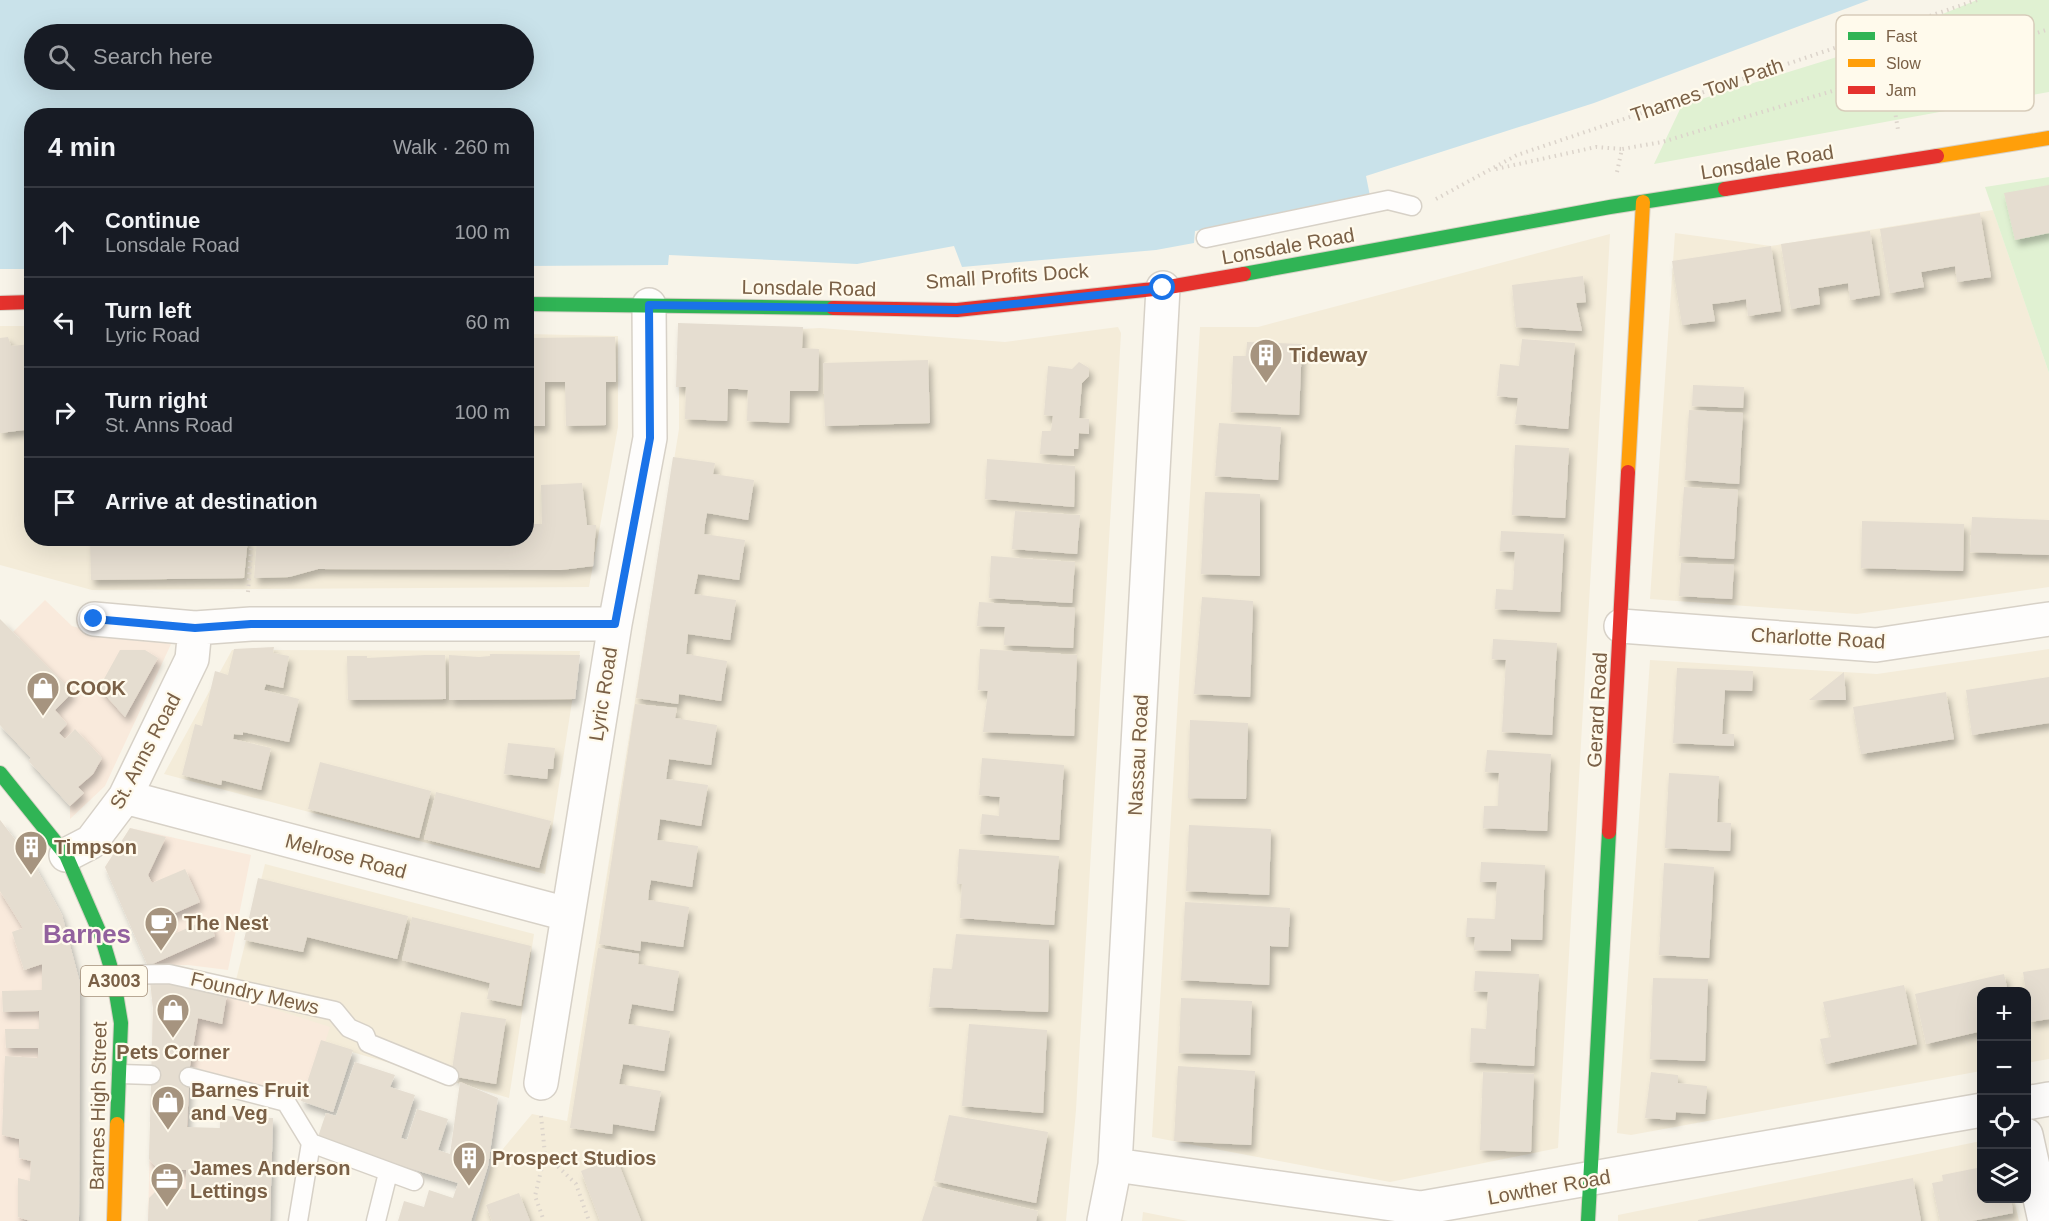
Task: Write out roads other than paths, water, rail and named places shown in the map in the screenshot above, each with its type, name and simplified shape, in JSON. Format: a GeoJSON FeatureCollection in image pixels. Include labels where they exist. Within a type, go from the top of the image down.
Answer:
{"type":"FeatureCollection","features":[{"type":"Feature","properties":{"kind":"main road","name":"Lonsdale Road"},"geometry":{"type":"LineString","coordinates":[[534,304],[957,310],[1163,288],[1610,207],[2049,138]]}},
{"type":"Feature","properties":{"kind":"main road","name":"Gerard Road"},"geometry":{"type":"LineString","coordinates":[[1588,1221],[1643,202]]}},
{"type":"Feature","properties":{"kind":"main road"},"geometry":{"type":"LineString","coordinates":[[0,303],[24,302]]}},
{"type":"Feature","properties":{"kind":"main road","name":"Barnes High Street"},"geometry":{"type":"LineString","coordinates":[[0,773],[66,855],[102,938],[113,975],[121,1023],[121,1074],[114,1221]]}},
{"type":"Feature","properties":{"kind":"street","name":"Nassau Road"},"geometry":{"type":"LineString","coordinates":[[1104,1221],[1115,1165],[1163,288]]}},
{"type":"Feature","properties":{"kind":"street","name":"Lyric Road"},"geometry":{"type":"LineString","coordinates":[[541,1083],[615,624],[650,438],[649,305]]}},
{"type":"Feature","properties":{"kind":"street"},"geometry":{"type":"LineString","coordinates":[[94,619],[195,628],[251,624],[615,624]]}},
{"type":"Feature","properties":{"kind":"street","name":"Charlotte Road"},"geometry":{"type":"LineString","coordinates":[[1621,626],[1876,645],[2049,619]]}},
{"type":"Feature","properties":{"kind":"street","name":"St. Anns Road"},"geometry":{"type":"LineString","coordinates":[[66,855],[91,842],[125,797],[192,659],[195,628]]}},
{"type":"Feature","properties":{"kind":"street","name":"Melrose Road"},"geometry":{"type":"LineString","coordinates":[[125,797],[567,914]]}},
{"type":"Feature","properties":{"kind":"street"},"geometry":{"type":"LineString","coordinates":[[2031,1101],[2049,1099]]}},
{"type":"Feature","properties":{"kind":"street","name":"Lowther Road"},"geometry":{"type":"LineString","coordinates":[[1115,1165],[1421,1209],[1977,1111]]}},
{"type":"Feature","properties":{"kind":"street"},"geometry":{"type":"LineString","coordinates":[[2029,1149],[2046,1221]]}},
{"type":"Feature","properties":{"kind":"lane"},"geometry":{"type":"LineString","coordinates":[[1206,238],[1388,200],[1412,206]]}},
{"type":"Feature","properties":{"kind":"lane","name":"Foundry Mews"},"geometry":{"type":"LineString","coordinates":[[113,975],[169,974],[335,1011],[349,1028],[365,1035],[368,1042],[449,1076]]}},
{"type":"Feature","properties":{"kind":"lane"},"geometry":{"type":"LineString","coordinates":[[121,1074],[151,1075]]}},
{"type":"Feature","properties":{"kind":"lane"},"geometry":{"type":"LineString","coordinates":[[189,1077],[286,1102],[311,1143],[414,1181]]}},
{"type":"Feature","properties":{"kind":"lane"},"geometry":{"type":"LineString","coordinates":[[298,1221],[311,1143]]}},
{"type":"Feature","properties":{"kind":"lane"},"geometry":{"type":"LineString","coordinates":[[376,1221],[388,1173]]}},
{"type":"Feature","properties":{"kind":"water"},"geometry":{"type":"Polygon","coordinates":[[[0,0],[1869,0],[1594,103],[1366,176],[1370,196],[1319,209],[1195,231],[1194,243],[1156,250],[962,267],[954,246],[857,264],[669,255],[668,265],[534,266],[534,108],[24,108],[24,269],[0,269],[0,0]]]}},
{"type":"Feature","properties":{"kind":"place","name":"Tideway"},"geometry":{"type":"Point","coordinates":[1266,384]}},
{"type":"Feature","properties":{"kind":"place","name":"COOK"},"geometry":{"type":"Point","coordinates":[43,717]}},
{"type":"Feature","properties":{"kind":"place","name":"Timpson"},"geometry":{"type":"Point","coordinates":[31,876]}},
{"type":"Feature","properties":{"kind":"place","name":"The Nest"},"geometry":{"type":"Point","coordinates":[161,952]}},
{"type":"Feature","properties":{"kind":"place","name":"Pets Corner"},"geometry":{"type":"Point","coordinates":[173,1039]}},
{"type":"Feature","properties":{"kind":"place","name":"Barnes Fruit and Veg"},"geometry":{"type":"Point","coordinates":[168,1131]}},
{"type":"Feature","properties":{"kind":"place","name":"Prospect Studios"},"geometry":{"type":"Point","coordinates":[469,1187]}},
{"type":"Feature","properties":{"kind":"place","name":"James Anderson Lettings"},"geometry":{"type":"Point","coordinates":[167,1208]}},
{"type":"Feature","properties":{"kind":"district","name":"Barnes"},"geometry":{"type":"Point","coordinates":[87,934]}}]}
